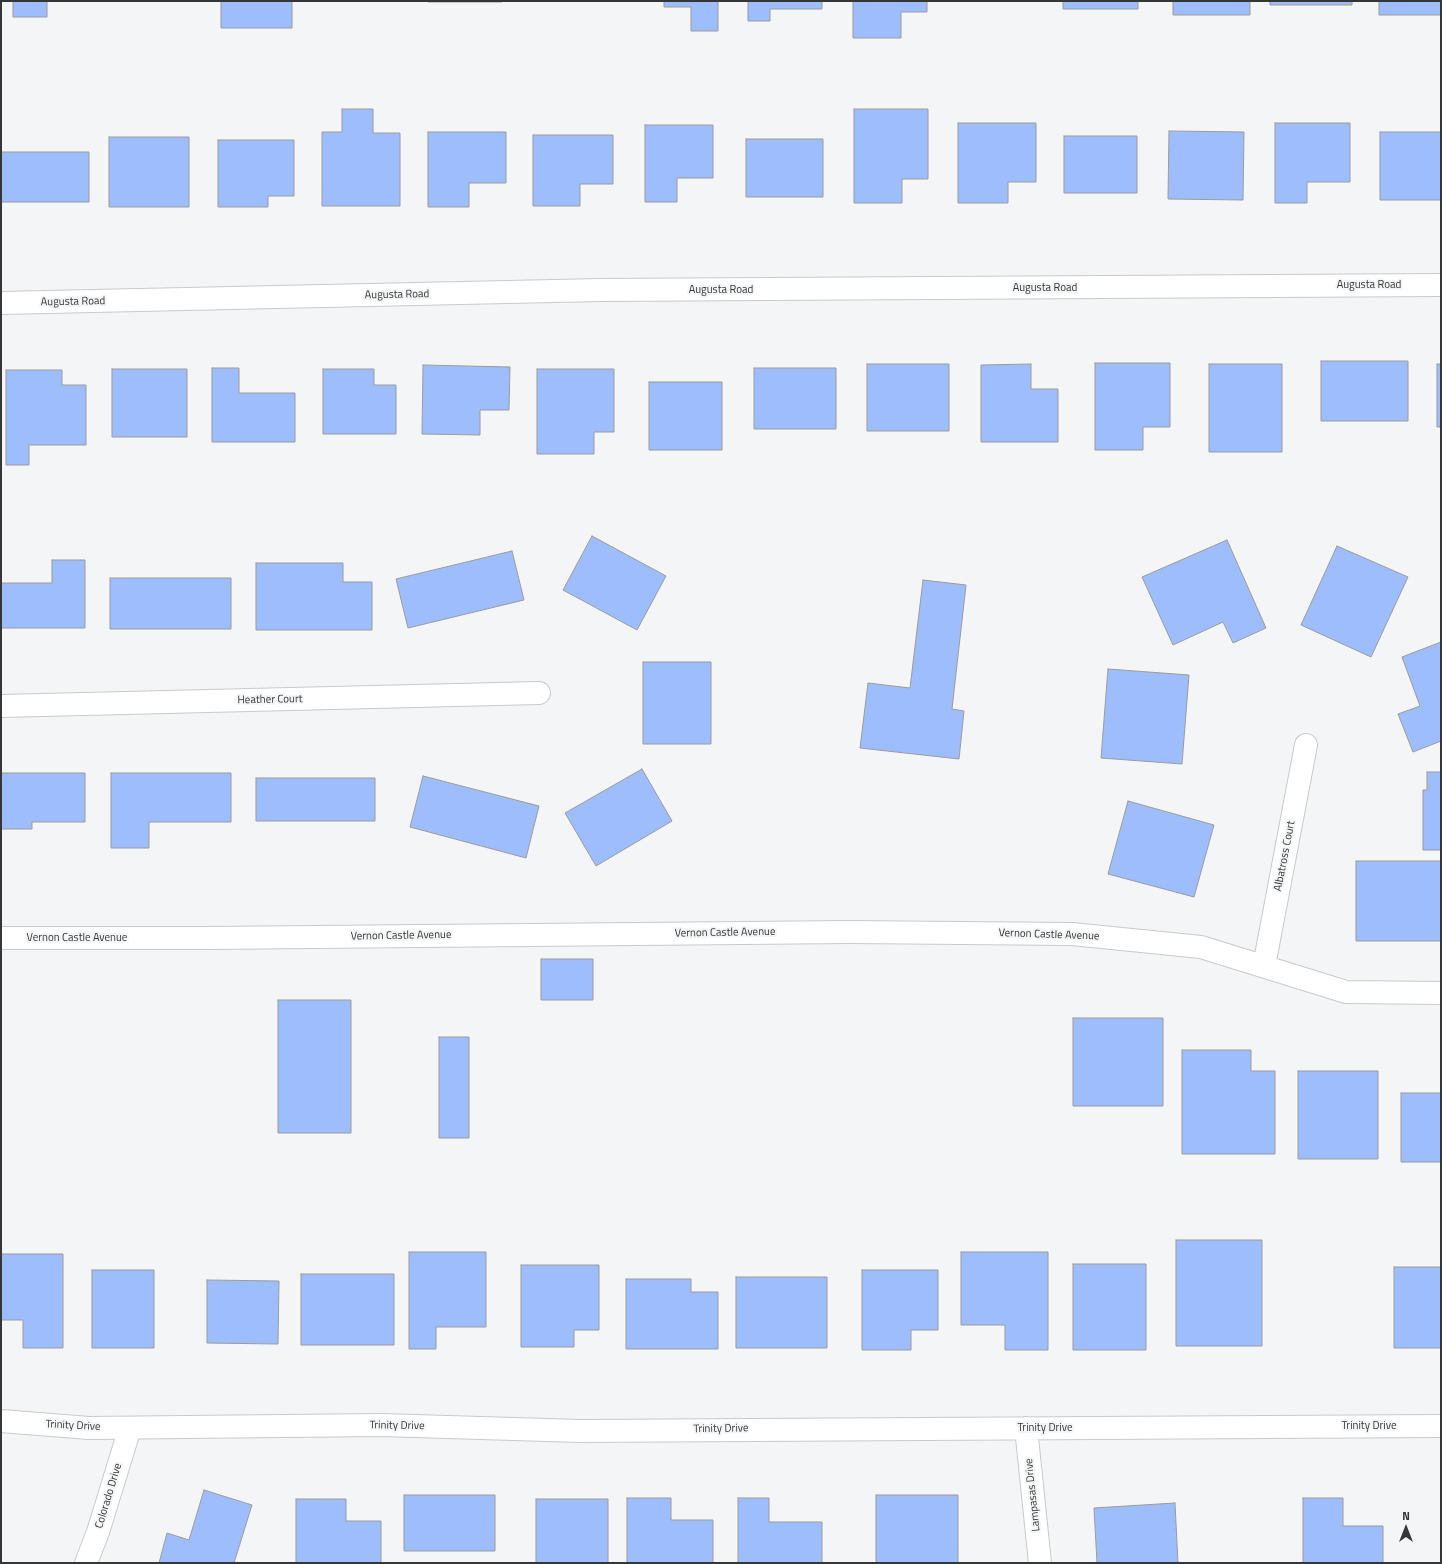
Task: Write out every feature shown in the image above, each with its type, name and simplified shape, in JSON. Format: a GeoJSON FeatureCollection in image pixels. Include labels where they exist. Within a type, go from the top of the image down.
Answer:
{"type":"FeatureCollection","features":[{"type":"Feature","properties":{"kind":"street","name":"Augusta Road"},"geometry":{"type":"LineString","coordinates":[[1,303],[600,290],[1441,285]]}},
{"type":"Feature","properties":{"kind":"street","name":"Heather Court"},"geometry":{"type":"LineString","coordinates":[[1,706],[539,693]]}},
{"type":"Feature","properties":{"kind":"street","name":"Albatross Court"},"geometry":{"type":"LineString","coordinates":[[1264,966],[1306,745]]}},
{"type":"Feature","properties":{"kind":"street","name":"Vernon Castle Avenue"},"geometry":{"type":"LineString","coordinates":[[1,938],[225,938],[850,932],[1072,934],[1201,947],[1346,992],[1441,993]]}},
{"type":"Feature","properties":{"kind":"street","name":"Trinity Drive"},"geometry":{"type":"LineString","coordinates":[[1,1421],[89,1428],[381,1425],[580,1431],[1441,1426]]}},
{"type":"Feature","properties":{"kind":"street","name":"Colorado Drive"},"geometry":{"type":"LineString","coordinates":[[86,1563],[98,1532],[130,1428]]}},
{"type":"Feature","properties":{"kind":"street","name":"Lampasas Drive"},"geometry":{"type":"LineString","coordinates":[[1026,1428],[1040,1563]]}},
{"type":"Feature","properties":{"kind":"building"},"geometry":{"type":"Polygon","coordinates":[[[13,1],[47,1],[47,17],[13,17],[13,1]]]}},
{"type":"Feature","properties":{"kind":"building"},"geometry":{"type":"Polygon","coordinates":[[[221,1],[292,1],[292,28],[221,28],[221,1]]]}},
{"type":"Feature","properties":{"kind":"building"},"geometry":{"type":"Polygon","coordinates":[[[502,1],[502,2],[428,2],[502,1]]]}},
{"type":"Feature","properties":{"kind":"building"},"geometry":{"type":"Polygon","coordinates":[[[664,1],[718,1],[718,31],[691,31],[691,7],[664,7],[664,1]]]}},
{"type":"Feature","properties":{"kind":"building"},"geometry":{"type":"Polygon","coordinates":[[[748,1],[822,1],[822,9],[770,9],[770,21],[748,21],[748,1]]]}},
{"type":"Feature","properties":{"kind":"building"},"geometry":{"type":"Polygon","coordinates":[[[853,1],[927,1],[927,12],[901,12],[901,38],[853,38],[853,1]]]}},
{"type":"Feature","properties":{"kind":"building"},"geometry":{"type":"Polygon","coordinates":[[[1063,1],[1138,1],[1138,9],[1063,9],[1063,1]]]}},
{"type":"Feature","properties":{"kind":"building"},"geometry":{"type":"Polygon","coordinates":[[[1173,1],[1250,1],[1250,15],[1173,15],[1173,1]]]}},
{"type":"Feature","properties":{"kind":"building"},"geometry":{"type":"Polygon","coordinates":[[[1270,1],[1352,1],[1352,5],[1270,5],[1270,1]]]}},
{"type":"Feature","properties":{"kind":"building"},"geometry":{"type":"Polygon","coordinates":[[[1379,1],[1441,1],[1441,15],[1379,15],[1379,1]]]}},
{"type":"Feature","properties":{"kind":"building"},"geometry":{"type":"Polygon","coordinates":[[[342,109],[373,109],[373,133],[400,133],[400,206],[322,206],[322,132],[342,132],[342,109]]]}},
{"type":"Feature","properties":{"kind":"building"},"geometry":{"type":"Polygon","coordinates":[[[854,109],[928,109],[928,179],[902,179],[902,203],[854,203],[854,109]]]}},
{"type":"Feature","properties":{"kind":"building"},"geometry":{"type":"Polygon","coordinates":[[[958,123],[1036,123],[1036,182],[1008,182],[1008,203],[958,203],[958,123]]]}},
{"type":"Feature","properties":{"kind":"building"},"geometry":{"type":"Polygon","coordinates":[[[1275,123],[1350,123],[1350,182],[1307,182],[1307,203],[1275,203],[1275,123]]]}},
{"type":"Feature","properties":{"kind":"building"},"geometry":{"type":"Polygon","coordinates":[[[645,125],[713,125],[713,178],[677,178],[677,202],[645,202],[645,125]]]}},
{"type":"Feature","properties":{"kind":"building"},"geometry":{"type":"Polygon","coordinates":[[[1169,131],[1244,132],[1243,200],[1168,199],[1169,131]]]}},
{"type":"Feature","properties":{"kind":"building"},"geometry":{"type":"Polygon","coordinates":[[[428,132],[506,132],[506,183],[469,183],[469,207],[428,207],[428,132]]]}},
{"type":"Feature","properties":{"kind":"building"},"geometry":{"type":"Polygon","coordinates":[[[1380,132],[1441,132],[1441,200],[1380,200],[1380,132]]]}},
{"type":"Feature","properties":{"kind":"building"},"geometry":{"type":"Polygon","coordinates":[[[533,135],[613,135],[613,184],[580,184],[580,206],[533,206],[533,135]]]}},
{"type":"Feature","properties":{"kind":"building"},"geometry":{"type":"Polygon","coordinates":[[[1064,136],[1137,136],[1137,193],[1064,193],[1064,136]]]}},
{"type":"Feature","properties":{"kind":"building"},"geometry":{"type":"Polygon","coordinates":[[[109,137],[189,137],[189,207],[109,207],[109,137]]]}},
{"type":"Feature","properties":{"kind":"building"},"geometry":{"type":"Polygon","coordinates":[[[746,139],[823,139],[823,197],[746,197],[746,139]]]}},
{"type":"Feature","properties":{"kind":"building"},"geometry":{"type":"Polygon","coordinates":[[[218,140],[294,140],[294,196],[268,196],[268,207],[218,207],[218,140]]]}},
{"type":"Feature","properties":{"kind":"building"},"geometry":{"type":"Polygon","coordinates":[[[1,152],[89,152],[89,202],[1,202],[1,152]]]}},
{"type":"Feature","properties":{"kind":"building"},"geometry":{"type":"Polygon","coordinates":[[[1321,361],[1408,361],[1408,421],[1321,421],[1321,361]]]}},
{"type":"Feature","properties":{"kind":"building"},"geometry":{"type":"Polygon","coordinates":[[[1095,363],[1170,363],[1170,427],[1143,427],[1143,450],[1095,450],[1095,363]]]}},
{"type":"Feature","properties":{"kind":"building"},"geometry":{"type":"Polygon","coordinates":[[[867,364],[949,364],[949,431],[867,431],[867,364]]]}},
{"type":"Feature","properties":{"kind":"building"},"geometry":{"type":"Polygon","coordinates":[[[1031,364],[1031,389],[1058,389],[1058,442],[981,442],[981,365],[1031,364]]]}},
{"type":"Feature","properties":{"kind":"building"},"geometry":{"type":"Polygon","coordinates":[[[1209,364],[1282,364],[1282,452],[1209,452],[1209,364]]]}},
{"type":"Feature","properties":{"kind":"building"},"geometry":{"type":"Polygon","coordinates":[[[1437,364],[1441,364],[1441,427],[1437,427],[1437,364]]]}},
{"type":"Feature","properties":{"kind":"building"},"geometry":{"type":"Polygon","coordinates":[[[423,365],[510,367],[509,410],[480,410],[480,435],[422,434],[423,365]]]}},
{"type":"Feature","properties":{"kind":"building"},"geometry":{"type":"Polygon","coordinates":[[[212,368],[239,368],[239,393],[295,393],[295,442],[212,442],[212,368]]]}},
{"type":"Feature","properties":{"kind":"building"},"geometry":{"type":"Polygon","coordinates":[[[754,368],[836,368],[836,429],[754,429],[754,368]]]}},
{"type":"Feature","properties":{"kind":"building"},"geometry":{"type":"Polygon","coordinates":[[[112,369],[187,369],[187,437],[112,437],[112,369]]]}},
{"type":"Feature","properties":{"kind":"building"},"geometry":{"type":"Polygon","coordinates":[[[323,369],[374,369],[374,385],[396,385],[396,434],[323,434],[323,369]]]}},
{"type":"Feature","properties":{"kind":"building"},"geometry":{"type":"Polygon","coordinates":[[[537,369],[614,369],[614,432],[594,432],[594,454],[537,454],[537,369]]]}},
{"type":"Feature","properties":{"kind":"building"},"geometry":{"type":"Polygon","coordinates":[[[6,370],[62,370],[62,385],[86,385],[86,445],[29,445],[29,465],[6,465],[6,370]]]}},
{"type":"Feature","properties":{"kind":"building"},"geometry":{"type":"Polygon","coordinates":[[[649,382],[722,382],[722,450],[649,450],[649,382]]]}},
{"type":"Feature","properties":{"kind":"building"},"geometry":{"type":"Polygon","coordinates":[[[592,536],[666,576],[637,630],[563,590],[592,536]]]}},
{"type":"Feature","properties":{"kind":"building"},"geometry":{"type":"Polygon","coordinates":[[[1227,540],[1266,628],[1233,643],[1223,622],[1173,645],[1142,577],[1227,540]]]}},
{"type":"Feature","properties":{"kind":"building"},"geometry":{"type":"Polygon","coordinates":[[[1337,546],[1408,577],[1371,657],[1301,625],[1337,546]]]}},
{"type":"Feature","properties":{"kind":"building"},"geometry":{"type":"Polygon","coordinates":[[[512,551],[524,600],[408,628],[396,579],[512,551]]]}},
{"type":"Feature","properties":{"kind":"building"},"geometry":{"type":"Polygon","coordinates":[[[52,560],[85,560],[85,628],[1,628],[1,583],[52,583],[52,560]]]}},
{"type":"Feature","properties":{"kind":"building"},"geometry":{"type":"Polygon","coordinates":[[[256,563],[343,563],[343,582],[372,582],[372,630],[256,630],[256,563]]]}},
{"type":"Feature","properties":{"kind":"building"},"geometry":{"type":"Polygon","coordinates":[[[110,578],[231,578],[231,629],[110,629],[110,578]]]}},
{"type":"Feature","properties":{"kind":"building"},"geometry":{"type":"Polygon","coordinates":[[[923,580],[966,585],[952,709],[964,711],[959,759],[860,748],[868,683],[910,688],[923,580]]]}},
{"type":"Feature","properties":{"kind":"building"},"geometry":{"type":"Polygon","coordinates":[[[1441,642],[1441,741],[1413,752],[1398,714],[1420,706],[1402,657],[1441,642]]]}},
{"type":"Feature","properties":{"kind":"building"},"geometry":{"type":"Polygon","coordinates":[[[643,662],[711,662],[711,744],[643,744],[643,662]]]}},
{"type":"Feature","properties":{"kind":"building"},"geometry":{"type":"Polygon","coordinates":[[[1108,669],[1189,675],[1182,764],[1101,758],[1108,669]]]}},
{"type":"Feature","properties":{"kind":"building"},"geometry":{"type":"Polygon","coordinates":[[[642,769],[672,821],[596,866],[565,813],[642,769]]]}},
{"type":"Feature","properties":{"kind":"building"},"geometry":{"type":"Polygon","coordinates":[[[1427,772],[1441,772],[1441,850],[1423,850],[1423,790],[1427,790],[1427,772]]]}},
{"type":"Feature","properties":{"kind":"building"},"geometry":{"type":"Polygon","coordinates":[[[1,773],[85,773],[85,822],[32,822],[32,829],[1,829],[1,773]]]}},
{"type":"Feature","properties":{"kind":"building"},"geometry":{"type":"Polygon","coordinates":[[[111,773],[231,773],[231,822],[149,822],[149,848],[111,848],[111,773]]]}},
{"type":"Feature","properties":{"kind":"building"},"geometry":{"type":"Polygon","coordinates":[[[423,776],[539,806],[526,858],[410,827],[423,776]]]}},
{"type":"Feature","properties":{"kind":"building"},"geometry":{"type":"Polygon","coordinates":[[[256,778],[375,778],[375,821],[256,821],[256,778]]]}},
{"type":"Feature","properties":{"kind":"building"},"geometry":{"type":"Polygon","coordinates":[[[1128,801],[1214,825],[1194,897],[1108,874],[1128,801]]]}},
{"type":"Feature","properties":{"kind":"building"},"geometry":{"type":"Polygon","coordinates":[[[1356,861],[1441,861],[1441,941],[1356,941],[1356,861]]]}},
{"type":"Feature","properties":{"kind":"building"},"geometry":{"type":"Polygon","coordinates":[[[541,959],[593,959],[593,1000],[541,1000],[541,959]]]}},
{"type":"Feature","properties":{"kind":"building"},"geometry":{"type":"Polygon","coordinates":[[[278,1000],[351,1000],[351,1133],[278,1133],[278,1000]]]}},
{"type":"Feature","properties":{"kind":"building"},"geometry":{"type":"Polygon","coordinates":[[[1073,1018],[1163,1018],[1163,1106],[1073,1106],[1073,1018]]]}},
{"type":"Feature","properties":{"kind":"building"},"geometry":{"type":"Polygon","coordinates":[[[439,1037],[469,1037],[469,1138],[439,1138],[439,1037]]]}},
{"type":"Feature","properties":{"kind":"building"},"geometry":{"type":"Polygon","coordinates":[[[1182,1050],[1251,1050],[1251,1071],[1275,1071],[1275,1154],[1182,1154],[1182,1050]]]}},
{"type":"Feature","properties":{"kind":"building"},"geometry":{"type":"Polygon","coordinates":[[[1298,1071],[1378,1071],[1378,1159],[1298,1159],[1298,1071]]]}},
{"type":"Feature","properties":{"kind":"building"},"geometry":{"type":"Polygon","coordinates":[[[1401,1093],[1441,1093],[1441,1162],[1401,1162],[1401,1093]]]}},
{"type":"Feature","properties":{"kind":"building"},"geometry":{"type":"Polygon","coordinates":[[[1176,1240],[1262,1240],[1262,1346],[1176,1346],[1176,1240]]]}},
{"type":"Feature","properties":{"kind":"building"},"geometry":{"type":"Polygon","coordinates":[[[409,1252],[486,1252],[486,1327],[436,1327],[436,1349],[409,1349],[409,1252]]]}},
{"type":"Feature","properties":{"kind":"building"},"geometry":{"type":"Polygon","coordinates":[[[961,1252],[1048,1252],[1048,1350],[1005,1350],[1005,1325],[961,1325],[961,1252]]]}},
{"type":"Feature","properties":{"kind":"building"},"geometry":{"type":"Polygon","coordinates":[[[1,1254],[63,1254],[63,1348],[23,1348],[23,1320],[1,1320],[1,1254]]]}},
{"type":"Feature","properties":{"kind":"building"},"geometry":{"type":"Polygon","coordinates":[[[1073,1264],[1146,1264],[1146,1350],[1073,1350],[1073,1264]]]}},
{"type":"Feature","properties":{"kind":"building"},"geometry":{"type":"Polygon","coordinates":[[[521,1265],[599,1265],[599,1330],[574,1330],[574,1347],[521,1347],[521,1265]]]}},
{"type":"Feature","properties":{"kind":"building"},"geometry":{"type":"Polygon","coordinates":[[[1394,1267],[1441,1267],[1441,1348],[1394,1348],[1394,1267]]]}},
{"type":"Feature","properties":{"kind":"building"},"geometry":{"type":"Polygon","coordinates":[[[92,1270],[154,1270],[154,1348],[92,1348],[92,1270]]]}},
{"type":"Feature","properties":{"kind":"building"},"geometry":{"type":"Polygon","coordinates":[[[862,1270],[938,1270],[938,1330],[911,1330],[911,1350],[862,1350],[862,1270]]]}},
{"type":"Feature","properties":{"kind":"building"},"geometry":{"type":"Polygon","coordinates":[[[301,1274],[394,1274],[394,1345],[301,1345],[301,1274]]]}},
{"type":"Feature","properties":{"kind":"building"},"geometry":{"type":"Polygon","coordinates":[[[736,1277],[827,1277],[827,1348],[736,1348],[736,1277]]]}},
{"type":"Feature","properties":{"kind":"building"},"geometry":{"type":"Polygon","coordinates":[[[626,1279],[691,1279],[691,1292],[718,1292],[718,1349],[626,1349],[626,1279]]]}},
{"type":"Feature","properties":{"kind":"building"},"geometry":{"type":"Polygon","coordinates":[[[207,1280],[279,1281],[278,1344],[207,1343],[207,1280]]]}},
{"type":"Feature","properties":{"kind":"building"},"geometry":{"type":"Polygon","coordinates":[[[204,1490],[252,1505],[234,1563],[159,1563],[167,1533],[189,1540],[204,1490]]]}},
{"type":"Feature","properties":{"kind":"building"},"geometry":{"type":"Polygon","coordinates":[[[404,1495],[495,1495],[495,1551],[404,1551],[404,1495]]]}},
{"type":"Feature","properties":{"kind":"building"},"geometry":{"type":"Polygon","coordinates":[[[876,1495],[958,1495],[958,1563],[876,1563],[876,1495]]]}},
{"type":"Feature","properties":{"kind":"building"},"geometry":{"type":"Polygon","coordinates":[[[627,1498],[671,1498],[671,1520],[713,1520],[713,1563],[627,1563],[627,1498]]]}},
{"type":"Feature","properties":{"kind":"building"},"geometry":{"type":"Polygon","coordinates":[[[738,1498],[769,1498],[769,1522],[822,1522],[822,1563],[738,1563],[738,1498]]]}},
{"type":"Feature","properties":{"kind":"building"},"geometry":{"type":"Polygon","coordinates":[[[1303,1498],[1343,1498],[1343,1526],[1383,1526],[1383,1563],[1303,1563],[1303,1498]]]}},
{"type":"Feature","properties":{"kind":"building"},"geometry":{"type":"Polygon","coordinates":[[[296,1499],[346,1499],[346,1521],[381,1521],[381,1563],[296,1563],[296,1499]]]}},
{"type":"Feature","properties":{"kind":"building"},"geometry":{"type":"Polygon","coordinates":[[[536,1499],[608,1499],[608,1563],[536,1563],[536,1499]]]}},
{"type":"Feature","properties":{"kind":"building"},"geometry":{"type":"Polygon","coordinates":[[[1175,1503],[1178,1563],[1097,1563],[1094,1508],[1175,1503]]]}}]}
